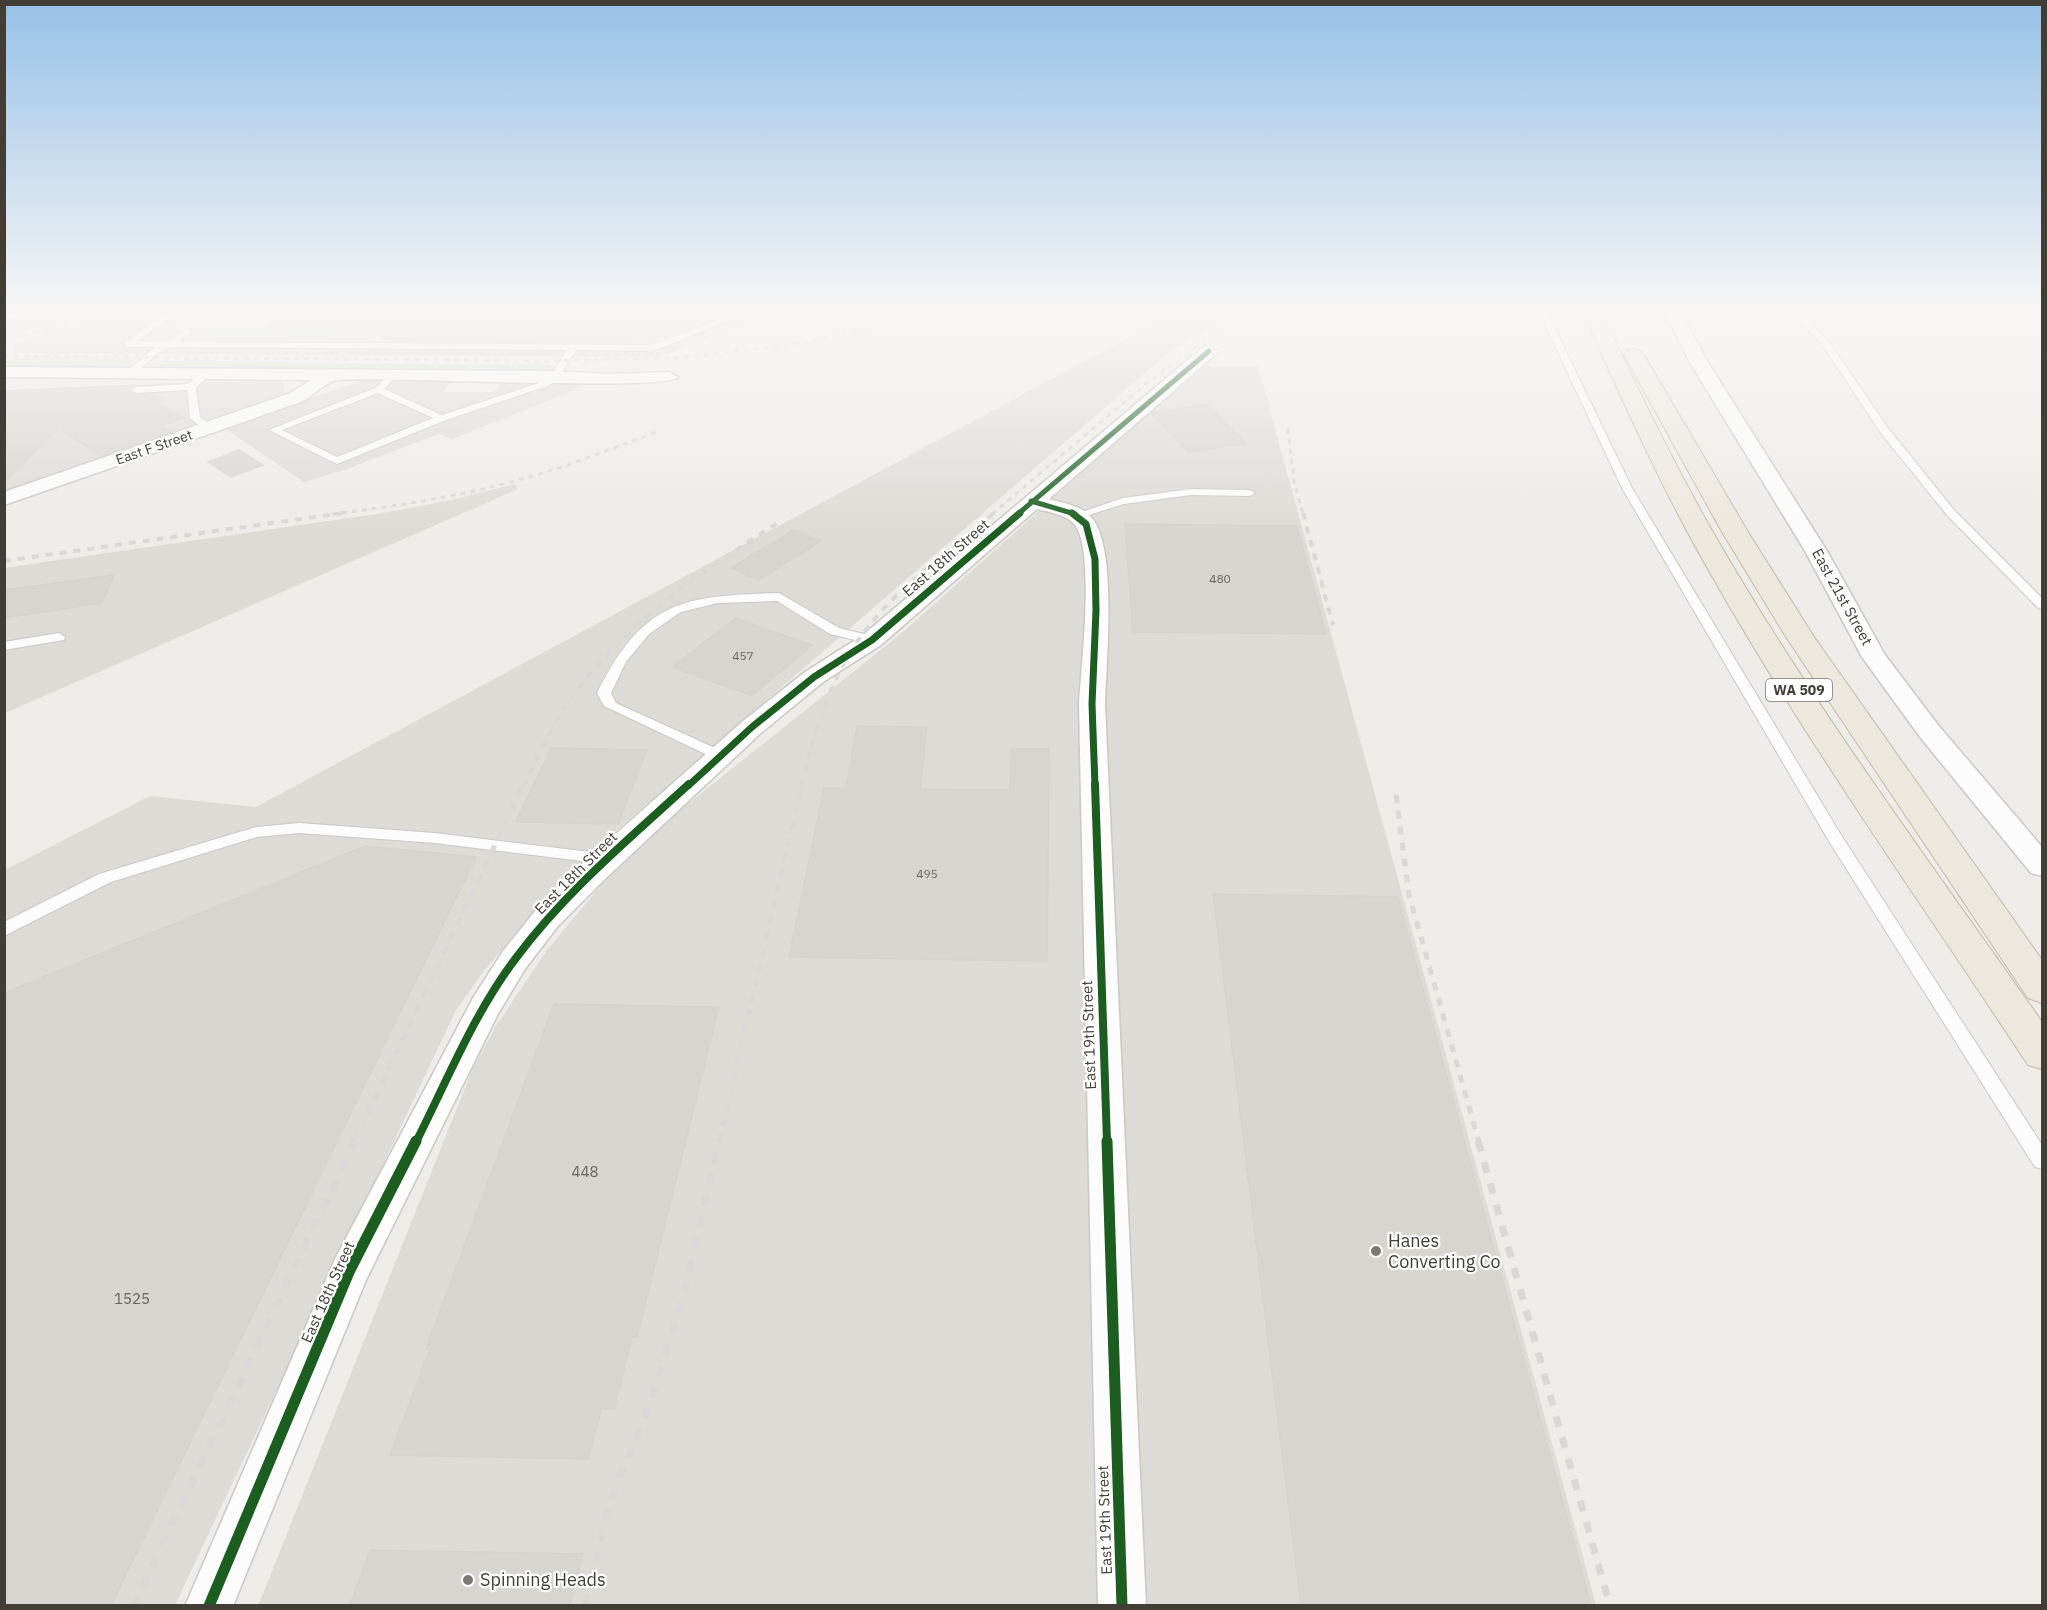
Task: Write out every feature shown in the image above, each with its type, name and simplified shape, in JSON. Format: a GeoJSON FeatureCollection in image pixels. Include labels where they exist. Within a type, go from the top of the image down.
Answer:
{"type":"FeatureCollection","features":[{"type":"Feature","properties":{"kind":"highway"},"geometry":{"type":"LineString","coordinates":[[1610,383],[1661,458]]}},
{"type":"Feature","properties":{"kind":"highway","name":"WA 509"},"geometry":{"type":"LineString","coordinates":[[1626,383],[1661,458],[1720,565],[1808,706],[2043,1053]]}},
{"type":"Feature","properties":{"kind":"highway","name":"WA 509"},"geometry":{"type":"LineString","coordinates":[[1651,383],[1706,485],[1799,635],[1916,809],[2043,988]]}},
{"type":"Feature","properties":{"kind":"street","name":"East F Street"},"geometry":{"type":"LineString","coordinates":[[4,499],[297,397],[318,383]]}},
{"type":"Feature","properties":{"kind":"street","name":"East 18th Street"},"geometry":{"type":"LineString","coordinates":[[209,1605],[350,1272],[485,1007],[514,960],[547,918],[721,756],[814,677],[872,640],[1031,501],[1060,482],[1172,383]]}},
{"type":"Feature","properties":{"kind":"street","name":"East 21st Street"},"geometry":{"type":"LineString","coordinates":[[1712,383],[1816,551],[1875,657],[1929,731],[2043,866]]}},
{"type":"Feature","properties":{"kind":"street"},"geometry":{"type":"LineString","coordinates":[[1031,501],[1076,516]]}},
{"type":"Feature","properties":{"kind":"street","name":"East 19th Street"},"geometry":{"type":"LineString","coordinates":[[1076,516],[1086,523],[1091,536],[1095,569],[1093,739],[1122,1605]]}},
{"type":"Feature","properties":{"kind":"lane"},"geometry":{"type":"LineString","coordinates":[[169,383],[191,387]]}},
{"type":"Feature","properties":{"kind":"lane"},"geometry":{"type":"LineString","coordinates":[[191,387],[195,383]]}},
{"type":"Feature","properties":{"kind":"lane"},"geometry":{"type":"LineString","coordinates":[[385,383],[378,390],[274,430],[336,461],[442,418],[546,383]]}},
{"type":"Feature","properties":{"kind":"lane"},"geometry":{"type":"LineString","coordinates":[[1577,383],[1627,488],[1835,839],[2043,1161]]}},
{"type":"Feature","properties":{"kind":"lane"},"geometry":{"type":"LineString","coordinates":[[1852,383],[1884,430],[1950,512],[2043,605]]}},
{"type":"Feature","properties":{"kind":"lane"},"geometry":{"type":"LineString","coordinates":[[191,387],[195,418],[209,428]]}},
{"type":"Feature","properties":{"kind":"lane"},"geometry":{"type":"LineString","coordinates":[[378,390],[442,418]]}},
{"type":"Feature","properties":{"kind":"lane"},"geometry":{"type":"LineString","coordinates":[[1076,516],[1123,501],[1191,492],[1250,493]]}},
{"type":"Feature","properties":{"kind":"lane"},"geometry":{"type":"LineString","coordinates":[[721,756],[611,706],[604,693],[620,661],[644,631],[677,609],[718,599],[779,597],[835,631],[872,640]]}},
{"type":"Feature","properties":{"kind":"lane"},"geometry":{"type":"LineString","coordinates":[[4,646],[58,637]]}},
{"type":"Feature","properties":{"kind":"lane"},"geometry":{"type":"LineString","coordinates":[[4,930],[105,878],[256,832],[299,828],[435,838],[607,860]]}},
{"type":"Feature","properties":{"kind":"shaded area"},"geometry":{"type":"Polygon","coordinates":[[[173,383],[283,383],[284,393],[5,491],[4,391],[173,383]]]}},
{"type":"Feature","properties":{"kind":"shaded area"},"geometry":{"type":"Polygon","coordinates":[[[355,383],[450,383],[443,392],[494,392],[501,383],[585,386],[452,439],[439,434],[344,470],[304,482],[224,428],[355,383]]]}},
{"type":"Feature","properties":{"kind":"shaded area"},"geometry":{"type":"Polygon","coordinates":[[[1044,383],[1133,383],[595,849],[544,899],[484,971],[456,1010],[175,1605],[5,1606],[5,870],[150,796],[256,807],[1044,383]]]}},
{"type":"Feature","properties":{"kind":"shaded area"},"geometry":{"type":"Polygon","coordinates":[[[1185,383],[1263,383],[1596,1605],[258,1606],[473,1068],[496,1026],[547,950],[606,879],[674,815],[903,632],[1185,383]]]}},
{"type":"Feature","properties":{"kind":"shaded area"},"geometry":{"type":"Polygon","coordinates":[[[515,484],[518,489],[5,713],[4,568],[383,513],[451,500],[515,484]]]}},
{"type":"Feature","properties":{"kind":"building"},"geometry":{"type":"Polygon","coordinates":[[[135,385],[129,389],[130,392],[136,395],[154,394],[164,399],[156,402],[183,418],[161,426],[171,432],[101,456],[59,428],[4,483],[4,391],[135,385]]]}},
{"type":"Feature","properties":{"kind":"building"},"geometry":{"type":"Polygon","coordinates":[[[1207,404],[1246,443],[1188,452],[1151,413],[1207,404]]]}},
{"type":"Feature","properties":{"kind":"building"},"geometry":{"type":"Polygon","coordinates":[[[239,450],[263,465],[231,477],[208,462],[239,450]]]}},
{"type":"Feature","properties":{"kind":"building"},"geometry":{"type":"Polygon","coordinates":[[[1125,524],[1297,526],[1326,634],[1133,632],[1125,524]]]}},
{"type":"Feature","properties":{"kind":"building"},"geometry":{"type":"Polygon","coordinates":[[[794,530],[821,541],[759,580],[731,568],[794,530]]]}},
{"type":"Feature","properties":{"kind":"building"},"geometry":{"type":"Polygon","coordinates":[[[114,575],[102,603],[4,618],[4,590],[114,575]]]}},
{"type":"Feature","properties":{"kind":"building"},"geometry":{"type":"Polygon","coordinates":[[[736,618],[812,645],[752,696],[672,667],[736,618]]]}},
{"type":"Feature","properties":{"kind":"building"},"geometry":{"type":"Polygon","coordinates":[[[857,726],[927,727],[920,789],[1010,790],[1011,749],[1049,749],[1047,961],[789,957],[824,788],[846,788],[857,726]]]}},
{"type":"Feature","properties":{"kind":"building"},"geometry":{"type":"Polygon","coordinates":[[[551,748],[647,750],[618,824],[516,822],[551,748]]]}},
{"type":"Feature","properties":{"kind":"building"},"geometry":{"type":"Polygon","coordinates":[[[365,846],[476,857],[111,1605],[4,1605],[4,993],[365,846]]]}},
{"type":"Feature","properties":{"kind":"building","name":"Hanes Converting Co"},"geometry":{"type":"Polygon","coordinates":[[[1213,894],[1398,897],[1591,1605],[1301,1605],[1213,894]]]}},
{"type":"Feature","properties":{"kind":"building"},"geometry":{"type":"Polygon","coordinates":[[[554,1004],[719,1007],[637,1337],[632,1337],[614,1409],[602,1409],[588,1459],[390,1455],[430,1349],[426,1349],[554,1004]]]}},
{"type":"Feature","properties":{"kind":"building","name":"Spinning Heads"},"geometry":{"type":"Polygon","coordinates":[[[370,1550],[583,1554],[570,1605],[350,1605],[370,1550]]]}},
{"type":"Feature","properties":{"kind":"railway"},"geometry":{"type":"LineString","coordinates":[[992,514],[1147,383]]}},
{"type":"Feature","properties":{"kind":"railway"},"geometry":{"type":"LineString","coordinates":[[1288,429],[1294,481],[1303,514]]}},
{"type":"Feature","properties":{"kind":"railway"},"geometry":{"type":"LineString","coordinates":[[332,514],[416,502],[519,480],[559,468],[656,432]]}},
{"type":"Feature","properties":{"kind":"railway"},"geometry":{"type":"LineString","coordinates":[[4,561],[343,513]]}},
{"type":"Feature","properties":{"kind":"railway"},"geometry":{"type":"LineString","coordinates":[[801,786],[826,702],[855,645],[896,596],[994,513]]}},
{"type":"Feature","properties":{"kind":"railway"},"geometry":{"type":"LineString","coordinates":[[1303,513],[1333,625]]}},
{"type":"Feature","properties":{"kind":"railway"},"geometry":{"type":"LineString","coordinates":[[524,786],[547,737],[564,709],[609,653],[662,604],[690,582],[779,522]]}},
{"type":"Feature","properties":{"kind":"railway"},"geometry":{"type":"LineString","coordinates":[[354,1142],[524,784]]}},
{"type":"Feature","properties":{"kind":"railway"},"geometry":{"type":"LineString","coordinates":[[719,1142],[802,784]]}},
{"type":"Feature","properties":{"kind":"railway"},"geometry":{"type":"LineString","coordinates":[[1396,795],[1409,895],[1479,1142]]}},
{"type":"Feature","properties":{"kind":"railway"},"geometry":{"type":"LineString","coordinates":[[133,1606],[355,1141]]}},
{"type":"Feature","properties":{"kind":"railway"},"geometry":{"type":"LineString","coordinates":[[585,1606],[610,1501],[650,1403],[682,1301],[719,1141]]}},
{"type":"Feature","properties":{"kind":"railway"},"geometry":{"type":"LineString","coordinates":[[1478,1141],[1610,1606]]}},
{"type":"Feature","properties":{"kind":"cycle path"},"geometry":{"type":"LineString","coordinates":[[209,1606],[349,1272],[485,1007],[514,960],[547,918],[594,871],[752,727],[814,677],[872,640],[1172,383]]}},
{"type":"Feature","properties":{"kind":"cycle path"},"geometry":{"type":"LineString","coordinates":[[1031,501],[1061,509],[1081,519],[1086,524],[1091,538],[1095,559],[1096,611],[1092,704],[1122,1606]]}},
{"type":"Feature","properties":{"kind":"place","name":"Hanes Converting Co"},"geometry":{"type":"Point","coordinates":[1376,1251]}},
{"type":"Feature","properties":{"kind":"place","name":"Spinning Heads"},"geometry":{"type":"Point","coordinates":[468,1580]}}]}
